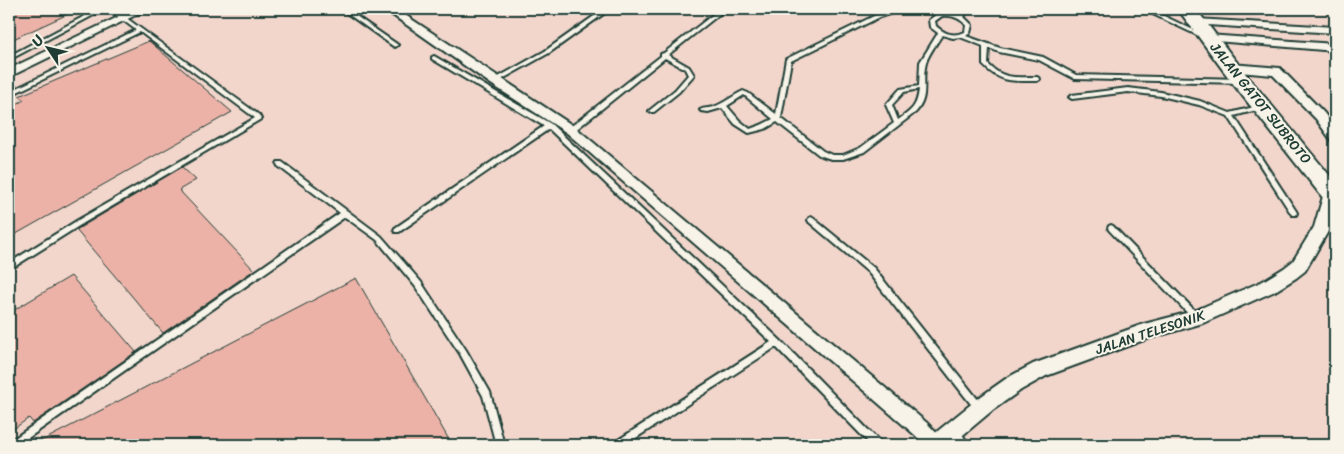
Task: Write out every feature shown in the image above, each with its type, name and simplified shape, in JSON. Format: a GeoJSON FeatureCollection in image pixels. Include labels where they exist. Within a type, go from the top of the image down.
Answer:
{"type":"FeatureCollection","features":[{"type":"Feature","properties":{"kind":"highway","name":"JALAN GATOT SUBROTO"},"geometry":{"type":"LineString","coordinates":[[1195,13],[1208,38],[1236,75],[1331,187]]}},
{"type":"Feature","properties":{"kind":"street"},"geometry":{"type":"LineString","coordinates":[[9,73],[143,9]]}},
{"type":"Feature","properties":{"kind":"street"},"geometry":{"type":"LineString","coordinates":[[389,9],[571,130],[921,429],[936,445]]}},
{"type":"Feature","properties":{"kind":"street"},"geometry":{"type":"LineString","coordinates":[[1195,13],[1335,30]]}},
{"type":"Feature","properties":{"kind":"street"},"geometry":{"type":"LineString","coordinates":[[1208,38],[1335,48]]}},
{"type":"Feature","properties":{"kind":"street"},"geometry":{"type":"LineString","coordinates":[[1236,75],[1276,72],[1320,116],[1335,137]]}},
{"type":"Feature","properties":{"kind":"street"},"geometry":{"type":"LineString","coordinates":[[1320,116],[1335,118]]}},
{"type":"Feature","properties":{"kind":"street","name":"JALAN TELESONIK"},"geometry":{"type":"LineString","coordinates":[[936,445],[960,438],[980,410],[1014,384],[1040,370],[1144,332],[1197,318],[1269,286],[1299,266],[1322,228],[1331,187]]}},
{"type":"Feature","properties":{"kind":"lane"},"geometry":{"type":"LineString","coordinates":[[9,58],[102,9]]}},
{"type":"Feature","properties":{"kind":"lane"},"geometry":{"type":"LineString","coordinates":[[9,267],[80,222],[258,119],[257,116],[111,9]]}},
{"type":"Feature","properties":{"kind":"lane"},"geometry":{"type":"LineString","coordinates":[[343,9],[395,45]]}},
{"type":"Feature","properties":{"kind":"lane"},"geometry":{"type":"LineString","coordinates":[[571,130],[723,9]]}},
{"type":"Feature","properties":{"kind":"lane"},"geometry":{"type":"LineString","coordinates":[[778,119],[788,60],[878,16],[901,9]]}},
{"type":"Feature","properties":{"kind":"lane"},"geometry":{"type":"LineString","coordinates":[[927,9],[940,15],[961,17],[969,25],[967,33],[955,37],[940,34],[933,27],[932,20],[940,15]]}},
{"type":"Feature","properties":{"kind":"lane"},"geometry":{"type":"LineString","coordinates":[[961,17],[967,9]]}},
{"type":"Feature","properties":{"kind":"lane"},"geometry":{"type":"LineString","coordinates":[[1105,9],[1110,9]]}},
{"type":"Feature","properties":{"kind":"lane"},"geometry":{"type":"LineString","coordinates":[[1145,9],[1182,24],[1208,38]]}},
{"type":"Feature","properties":{"kind":"lane"},"geometry":{"type":"LineString","coordinates":[[1195,13],[1216,9]]}},
{"type":"Feature","properties":{"kind":"lane"},"geometry":{"type":"LineString","coordinates":[[495,81],[547,52],[606,10]]}},
{"type":"Feature","properties":{"kind":"lane"},"geometry":{"type":"LineString","coordinates":[[9,94],[140,30]]}},
{"type":"Feature","properties":{"kind":"lane"},"geometry":{"type":"LineString","coordinates":[[702,110],[708,111],[745,93],[821,153],[831,157],[849,156],[862,150],[919,105],[923,62],[940,34]]}},
{"type":"Feature","properties":{"kind":"lane"},"geometry":{"type":"LineString","coordinates":[[962,36],[986,46],[1041,58],[1075,77],[1236,75]]}},
{"type":"Feature","properties":{"kind":"lane"},"geometry":{"type":"LineString","coordinates":[[986,46],[985,64],[999,76],[1008,80],[1037,79]]}},
{"type":"Feature","properties":{"kind":"lane"},"geometry":{"type":"LineString","coordinates":[[652,111],[692,75],[687,68],[663,55]]}},
{"type":"Feature","properties":{"kind":"lane"},"geometry":{"type":"LineString","coordinates":[[434,58],[549,126],[777,342],[877,445]]}},
{"type":"Feature","properties":{"kind":"lane"},"geometry":{"type":"LineString","coordinates":[[897,124],[889,105],[902,90],[922,87]]}},
{"type":"Feature","properties":{"kind":"lane"},"geometry":{"type":"LineString","coordinates":[[1072,96],[1128,90],[1162,94],[1200,102],[1230,115],[1294,213]]}},
{"type":"Feature","properties":{"kind":"lane"},"geometry":{"type":"LineString","coordinates":[[723,105],[741,125],[750,131],[764,127],[778,119]]}},
{"type":"Feature","properties":{"kind":"lane"},"geometry":{"type":"LineString","coordinates":[[1230,115],[1263,107]]}},
{"type":"Feature","properties":{"kind":"lane"},"geometry":{"type":"LineString","coordinates":[[397,230],[549,126]]}},
{"type":"Feature","properties":{"kind":"lane"},"geometry":{"type":"LineString","coordinates":[[280,164],[379,238],[418,284],[463,352],[487,395],[500,445]]}},
{"type":"Feature","properties":{"kind":"lane"},"geometry":{"type":"LineString","coordinates":[[11,445],[345,213]]}},
{"type":"Feature","properties":{"kind":"lane"},"geometry":{"type":"LineString","coordinates":[[812,220],[872,270],[980,410]]}},
{"type":"Feature","properties":{"kind":"lane"},"geometry":{"type":"LineString","coordinates":[[1111,228],[1197,318]]}},
{"type":"Feature","properties":{"kind":"lane"},"geometry":{"type":"LineString","coordinates":[[618,445],[777,342]]}},
{"type":"Feature","properties":{"kind":"shaded area"},"geometry":{"type":"Polygon","coordinates":[[[9,9],[1335,9],[1335,445],[9,445],[9,9]]]}},
{"type":"Feature","properties":{"kind":"building"},"geometry":{"type":"Polygon","coordinates":[[[9,9],[79,9],[9,41],[9,9]]]}},
{"type":"Feature","properties":{"kind":"building"},"geometry":{"type":"Polygon","coordinates":[[[149,41],[232,112],[9,238],[9,108],[24,100],[19,96],[149,41]]]}},
{"type":"Feature","properties":{"kind":"building"},"geometry":{"type":"Polygon","coordinates":[[[182,167],[196,180],[179,190],[254,270],[163,333],[76,230],[182,167]]]}},
{"type":"Feature","properties":{"kind":"building"},"geometry":{"type":"Polygon","coordinates":[[[71,276],[136,352],[33,423],[29,418],[9,432],[9,313],[71,276]]]}},
{"type":"Feature","properties":{"kind":"building"},"geometry":{"type":"Polygon","coordinates":[[[356,278],[452,445],[34,445],[356,278]]]}}]}
